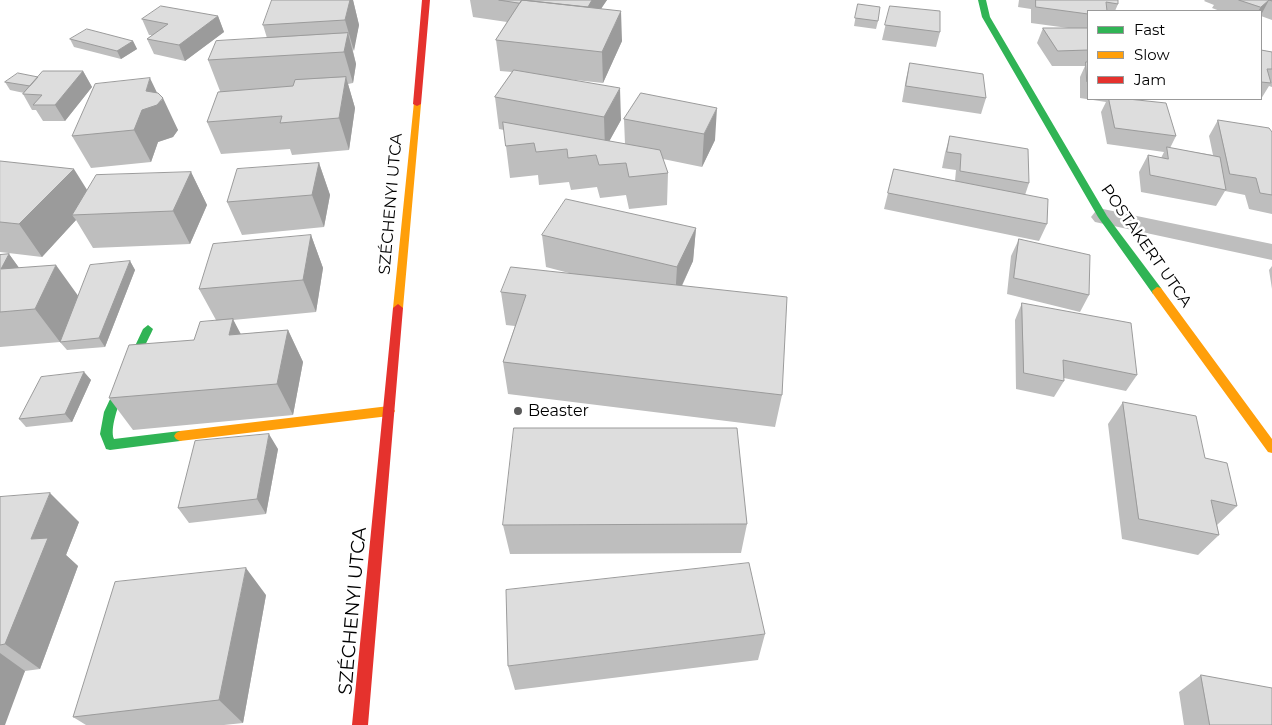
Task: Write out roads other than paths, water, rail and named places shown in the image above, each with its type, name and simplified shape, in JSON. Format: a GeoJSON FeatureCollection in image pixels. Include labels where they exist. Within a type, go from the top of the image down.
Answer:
{"type":"FeatureCollection","features":[{"type":"Feature","properties":{"kind":"street","name":"SZÉCHENYI UTCA"},"geometry":{"type":"LineString","coordinates":[[360,725],[426,0]]}},
{"type":"Feature","properties":{"kind":"street","name":"POSTAKERT UTCA"},"geometry":{"type":"LineString","coordinates":[[982,0],[986,16],[1103,217],[1272,448]]}},
{"type":"Feature","properties":{"kind":"street"},"geometry":{"type":"LineString","coordinates":[[1103,217],[1272,252]]}},
{"type":"Feature","properties":{"kind":"street"},"geometry":{"type":"LineString","coordinates":[[148,329],[110,412],[106,434],[110,445],[389,411]]}},
{"type":"Feature","properties":{"kind":"place","name":"Beaster"},"geometry":{"type":"Point","coordinates":[518,411]}}]}
